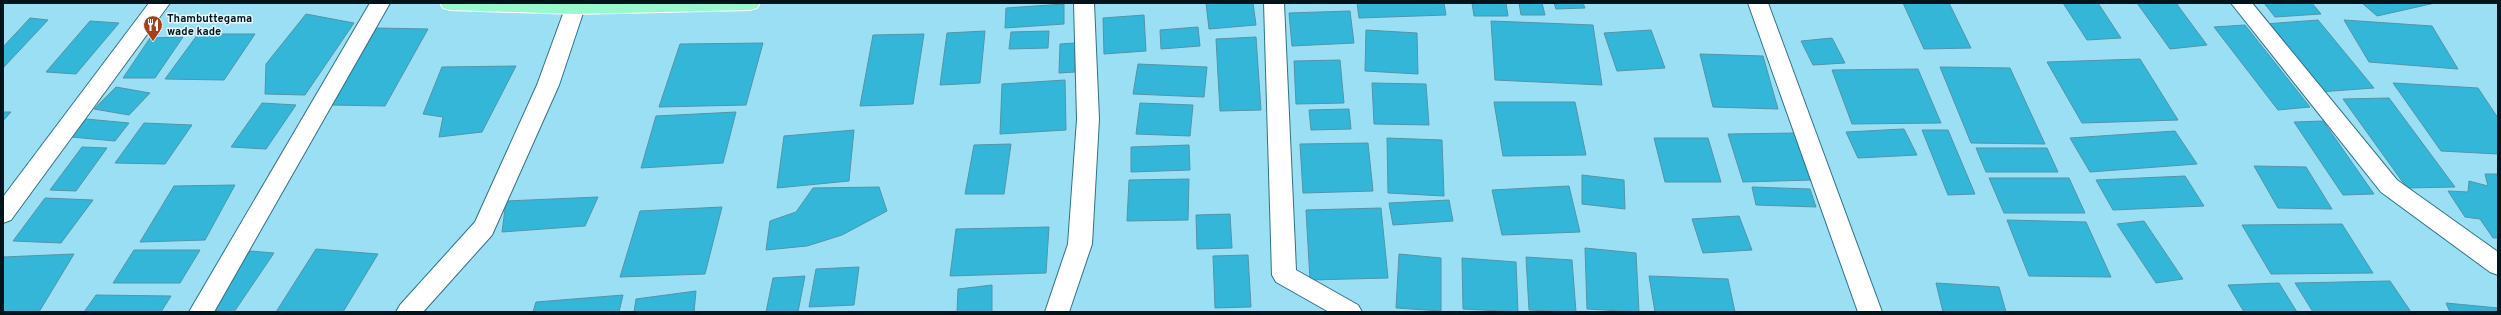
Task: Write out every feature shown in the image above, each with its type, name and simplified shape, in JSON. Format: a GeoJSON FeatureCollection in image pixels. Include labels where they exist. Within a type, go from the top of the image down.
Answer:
{"type":"FeatureCollection","features":[{"type":"Feature","properties":{"kind":"main road"},"geometry":{"type":"LineString","coordinates":[[450,3],[575,7],[750,3]]}},
{"type":"Feature","properties":{"kind":"street"},"geometry":{"type":"LineString","coordinates":[[3,214],[160,3]]}},
{"type":"Feature","properties":{"kind":"street"},"geometry":{"type":"LineString","coordinates":[[201,312],[380,3]]}},
{"type":"Feature","properties":{"kind":"street"},"geometry":{"type":"LineString","coordinates":[[1057,312],[1080,244],[1088,119],[1084,3]]}},
{"type":"Feature","properties":{"kind":"street"},"geometry":{"type":"LineString","coordinates":[[1274,3],[1284,275],[1350,312]]}},
{"type":"Feature","properties":{"kind":"street"},"geometry":{"type":"LineString","coordinates":[[1758,3],[1870,312]]}},
{"type":"Feature","properties":{"kind":"street"},"geometry":{"type":"LineString","coordinates":[[2241,3],[2389,186],[2498,265]]}},
{"type":"Feature","properties":{"kind":"street"},"geometry":{"type":"LineString","coordinates":[[408,312],[484,228],[548,85],[575,7]]}},
{"type":"Feature","properties":{"kind":"building"},"geometry":{"type":"Polygon","coordinates":[[[1206,3],[1253,3],[1256,25],[1209,29],[1206,3]]]}},
{"type":"Feature","properties":{"kind":"building"},"geometry":{"type":"Polygon","coordinates":[[[1357,3],[1444,3],[1446,15],[1359,18],[1357,3]]]}},
{"type":"Feature","properties":{"kind":"building"},"geometry":{"type":"Polygon","coordinates":[[[1472,3],[1506,3],[1508,16],[1474,16],[1472,3]]]}},
{"type":"Feature","properties":{"kind":"building"},"geometry":{"type":"Polygon","coordinates":[[[1519,3],[1542,3],[1545,15],[1521,15],[1519,3]]]}},
{"type":"Feature","properties":{"kind":"building"},"geometry":{"type":"Polygon","coordinates":[[[1554,3],[1583,3],[1585,8],[1556,9],[1554,3]]]}},
{"type":"Feature","properties":{"kind":"building"},"geometry":{"type":"Polygon","coordinates":[[[1903,3],[1949,3],[1971,48],[1924,49],[1903,3]]]}},
{"type":"Feature","properties":{"kind":"building"},"geometry":{"type":"Polygon","coordinates":[[[2063,3],[2098,3],[2121,38],[2087,40],[2063,3]]]}},
{"type":"Feature","properties":{"kind":"building"},"geometry":{"type":"Polygon","coordinates":[[[2137,3],[2176,3],[2207,45],[2170,49],[2137,3]]]}},
{"type":"Feature","properties":{"kind":"building"},"geometry":{"type":"Polygon","coordinates":[[[2264,3],[2312,3],[2321,14],[2275,17],[2264,3]]]}},
{"type":"Feature","properties":{"kind":"building"},"geometry":{"type":"Polygon","coordinates":[[[2362,3],[2435,3],[2377,16],[2362,3]]]}},
{"type":"Feature","properties":{"kind":"building"},"geometry":{"type":"Polygon","coordinates":[[[1064,4],[1064,24],[1005,28],[1006,8],[1064,4]]]}},
{"type":"Feature","properties":{"kind":"building"},"geometry":{"type":"Polygon","coordinates":[[[1350,11],[1354,43],[1292,46],[1289,13],[1350,11]]]}},
{"type":"Feature","properties":{"kind":"building"},"geometry":{"type":"Polygon","coordinates":[[[306,14],[354,23],[305,95],[265,94],[266,64],[306,14]]]}},
{"type":"Feature","properties":{"kind":"building"},"geometry":{"type":"Polygon","coordinates":[[[1144,15],[1146,51],[1104,54],[1103,18],[1144,15]]]}},
{"type":"Feature","properties":{"kind":"building"},"geometry":{"type":"Polygon","coordinates":[[[30,18],[48,20],[3,68],[3,47],[30,18]]]}},
{"type":"Feature","properties":{"kind":"building"},"geometry":{"type":"Polygon","coordinates":[[[2318,20],[2374,88],[2319,92],[2265,24],[2318,20]]]}},
{"type":"Feature","properties":{"kind":"building"},"geometry":{"type":"Polygon","coordinates":[[[2344,20],[2432,26],[2458,69],[2369,62],[2344,20]]]}},
{"type":"Feature","properties":{"kind":"building"},"geometry":{"type":"Polygon","coordinates":[[[90,21],[119,23],[76,74],[46,72],[90,21]]]}},
{"type":"Feature","properties":{"kind":"building"},"geometry":{"type":"Polygon","coordinates":[[[1491,21],[1593,25],[1602,85],[1495,80],[1491,21]]]}},
{"type":"Feature","properties":{"kind":"building"},"geometry":{"type":"Polygon","coordinates":[[[2245,25],[2310,107],[2278,110],[2214,27],[2245,25]]]}},
{"type":"Feature","properties":{"kind":"building"},"geometry":{"type":"Polygon","coordinates":[[[1198,27],[1200,46],[1161,49],[1160,30],[1198,27]]]}},
{"type":"Feature","properties":{"kind":"building"},"geometry":{"type":"Polygon","coordinates":[[[377,28],[428,29],[385,106],[331,105],[377,28]]]}},
{"type":"Feature","properties":{"kind":"building"},"geometry":{"type":"Polygon","coordinates":[[[1366,30],[1417,33],[1418,74],[1365,71],[1366,30]]]}},
{"type":"Feature","properties":{"kind":"building"},"geometry":{"type":"Polygon","coordinates":[[[1651,30],[1665,68],[1617,71],[1604,33],[1651,30]]]}},
{"type":"Feature","properties":{"kind":"building"},"geometry":{"type":"Polygon","coordinates":[[[985,31],[980,83],[940,85],[947,33],[985,31]]]}},
{"type":"Feature","properties":{"kind":"building"},"geometry":{"type":"Polygon","coordinates":[[[1049,31],[1048,48],[1009,49],[1011,32],[1049,31]]]}},
{"type":"Feature","properties":{"kind":"building"},"geometry":{"type":"Polygon","coordinates":[[[198,34],[255,34],[224,80],[165,79],[198,34]]]}},
{"type":"Feature","properties":{"kind":"building"},"geometry":{"type":"Polygon","coordinates":[[[924,34],[913,104],[860,106],[873,35],[924,34]]]}},
{"type":"Feature","properties":{"kind":"building"},"geometry":{"type":"Polygon","coordinates":[[[183,37],[155,78],[123,78],[150,38],[183,37]]]}},
{"type":"Feature","properties":{"kind":"building"},"geometry":{"type":"Polygon","coordinates":[[[1256,37],[1261,110],[1220,111],[1216,39],[1256,37]]]}},
{"type":"Feature","properties":{"kind":"building"},"geometry":{"type":"Polygon","coordinates":[[[1832,38],[1845,63],[1813,65],[1801,41],[1832,38]]]}},
{"type":"Feature","properties":{"kind":"building"},"geometry":{"type":"Polygon","coordinates":[[[763,43],[746,105],[659,107],[680,44],[763,43]]]}},
{"type":"Feature","properties":{"kind":"building"},"geometry":{"type":"Polygon","coordinates":[[[1075,43],[1075,72],[1059,73],[1060,44],[1075,43]]]}},
{"type":"Feature","properties":{"kind":"building"},"geometry":{"type":"Polygon","coordinates":[[[1700,54],[1763,56],[1778,109],[1713,107],[1700,54]]]}},
{"type":"Feature","properties":{"kind":"building"},"geometry":{"type":"Polygon","coordinates":[[[2140,59],[2178,120],[2082,123],[2047,62],[2140,59]]]}},
{"type":"Feature","properties":{"kind":"building"},"geometry":{"type":"Polygon","coordinates":[[[1340,60],[1344,103],[1296,104],[1294,61],[1340,60]]]}},
{"type":"Feature","properties":{"kind":"building"},"geometry":{"type":"Polygon","coordinates":[[[1138,64],[1207,67],[1204,97],[1133,94],[1138,64]]]}},
{"type":"Feature","properties":{"kind":"building"},"geometry":{"type":"Polygon","coordinates":[[[516,66],[482,132],[439,137],[443,117],[423,114],[442,67],[516,66]]]}},
{"type":"Feature","properties":{"kind":"building"},"geometry":{"type":"Polygon","coordinates":[[[1940,67],[2010,68],[2045,144],[1971,143],[1940,67]]]}},
{"type":"Feature","properties":{"kind":"building"},"geometry":{"type":"Polygon","coordinates":[[[1918,69],[1941,123],[1852,124],[1832,70],[1918,69]]]}},
{"type":"Feature","properties":{"kind":"building"},"geometry":{"type":"Polygon","coordinates":[[[1065,80],[1066,130],[1000,134],[1002,84],[1065,80]]]}},
{"type":"Feature","properties":{"kind":"building"},"geometry":{"type":"Polygon","coordinates":[[[1372,83],[1426,84],[1429,125],[1374,124],[1372,83]]]}},
{"type":"Feature","properties":{"kind":"building"},"geometry":{"type":"Polygon","coordinates":[[[2393,83],[2478,88],[2498,118],[2498,154],[2441,151],[2393,83]]]}},
{"type":"Feature","properties":{"kind":"building"},"geometry":{"type":"Polygon","coordinates":[[[116,87],[150,93],[129,115],[94,109],[116,87]]]}},
{"type":"Feature","properties":{"kind":"building"},"geometry":{"type":"Polygon","coordinates":[[[2389,98],[2455,187],[2407,188],[2343,99],[2389,98]]]}},
{"type":"Feature","properties":{"kind":"building"},"geometry":{"type":"Polygon","coordinates":[[[1494,102],[1575,102],[1586,155],[1503,156],[1494,102]]]}},
{"type":"Feature","properties":{"kind":"building"},"geometry":{"type":"Polygon","coordinates":[[[262,103],[296,105],[266,149],[231,147],[262,103]]]}},
{"type":"Feature","properties":{"kind":"building"},"geometry":{"type":"Polygon","coordinates":[[[1140,103],[1193,105],[1190,136],[1136,134],[1140,103]]]}},
{"type":"Feature","properties":{"kind":"building"},"geometry":{"type":"Polygon","coordinates":[[[1349,109],[1351,129],[1311,130],[1309,110],[1349,109]]]}},
{"type":"Feature","properties":{"kind":"building"},"geometry":{"type":"Polygon","coordinates":[[[3,112],[11,112],[3,121],[3,112]]]}},
{"type":"Feature","properties":{"kind":"building"},"geometry":{"type":"Polygon","coordinates":[[[736,112],[723,163],[641,168],[656,116],[736,112]]]}},
{"type":"Feature","properties":{"kind":"building"},"geometry":{"type":"Polygon","coordinates":[[[86,119],[129,123],[115,141],[71,137],[86,119]]]}},
{"type":"Feature","properties":{"kind":"building"},"geometry":{"type":"Polygon","coordinates":[[[2323,121],[2374,194],[2343,195],[2294,122],[2323,121]]]}},
{"type":"Feature","properties":{"kind":"building"},"geometry":{"type":"Polygon","coordinates":[[[144,123],[192,125],[165,164],[115,163],[144,123]]]}},
{"type":"Feature","properties":{"kind":"building"},"geometry":{"type":"Polygon","coordinates":[[[1904,129],[1917,155],[1858,158],[1846,132],[1904,129]]]}},
{"type":"Feature","properties":{"kind":"building"},"geometry":{"type":"Polygon","coordinates":[[[854,130],[849,181],[777,188],[784,136],[854,130]]]}},
{"type":"Feature","properties":{"kind":"building"},"geometry":{"type":"Polygon","coordinates":[[[1922,130],[1948,130],[1975,194],[1948,195],[1922,130]]]}},
{"type":"Feature","properties":{"kind":"building"},"geometry":{"type":"Polygon","coordinates":[[[2175,131],[2197,164],[2090,172],[2070,138],[2175,131]]]}},
{"type":"Feature","properties":{"kind":"building"},"geometry":{"type":"Polygon","coordinates":[[[1796,133],[1813,180],[1743,182],[1728,134],[1796,133]]]}},
{"type":"Feature","properties":{"kind":"building"},"geometry":{"type":"Polygon","coordinates":[[[1387,138],[1442,140],[1444,196],[1388,193],[1387,138]]]}},
{"type":"Feature","properties":{"kind":"building"},"geometry":{"type":"Polygon","coordinates":[[[1654,138],[1708,138],[1721,182],[1665,182],[1654,138]]]}},
{"type":"Feature","properties":{"kind":"building"},"geometry":{"type":"Polygon","coordinates":[[[1368,143],[1373,191],[1303,193],[1300,144],[1368,143]]]}},
{"type":"Feature","properties":{"kind":"building"},"geometry":{"type":"Polygon","coordinates":[[[1011,144],[1004,194],[965,194],[974,145],[1011,144]]]}},
{"type":"Feature","properties":{"kind":"building"},"geometry":{"type":"Polygon","coordinates":[[[1189,145],[1190,170],[1131,172],[1131,147],[1189,145]]]}},
{"type":"Feature","properties":{"kind":"building"},"geometry":{"type":"Polygon","coordinates":[[[82,147],[107,148],[76,191],[50,190],[82,147]]]}},
{"type":"Feature","properties":{"kind":"building"},"geometry":{"type":"Polygon","coordinates":[[[1976,148],[2047,148],[2058,172],[1986,172],[1976,148]]]}},
{"type":"Feature","properties":{"kind":"building"},"geometry":{"type":"Polygon","coordinates":[[[2254,166],[2306,167],[2332,209],[2278,208],[2254,166]]]}},
{"type":"Feature","properties":{"kind":"building"},"geometry":{"type":"Polygon","coordinates":[[[2485,174],[2498,174],[2498,238],[2493,238],[2480,219],[2465,217],[2448,191],[2468,192],[2469,181],[2488,186],[2485,174]]]}},
{"type":"Feature","properties":{"kind":"building"},"geometry":{"type":"Polygon","coordinates":[[[1582,175],[1624,180],[1625,209],[1582,204],[1582,175]]]}},
{"type":"Feature","properties":{"kind":"building"},"geometry":{"type":"Polygon","coordinates":[[[2185,176],[2204,206],[2113,210],[2096,180],[2185,176]]]}},
{"type":"Feature","properties":{"kind":"building"},"geometry":{"type":"Polygon","coordinates":[[[1989,178],[2069,178],[2085,213],[2004,213],[1989,178]]]}},
{"type":"Feature","properties":{"kind":"building"},"geometry":{"type":"Polygon","coordinates":[[[1189,179],[1188,220],[1127,221],[1129,180],[1189,179]]]}},
{"type":"Feature","properties":{"kind":"building"},"geometry":{"type":"Polygon","coordinates":[[[235,185],[205,240],[140,242],[174,186],[235,185]]]}},
{"type":"Feature","properties":{"kind":"building"},"geometry":{"type":"Polygon","coordinates":[[[1569,186],[1580,232],[1502,235],[1492,190],[1569,186]]]}},
{"type":"Feature","properties":{"kind":"building"},"geometry":{"type":"Polygon","coordinates":[[[879,187],[887,211],[842,235],[807,246],[766,250],[770,221],[796,212],[813,188],[879,187]]]}},
{"type":"Feature","properties":{"kind":"building"},"geometry":{"type":"Polygon","coordinates":[[[1752,187],[1810,189],[1816,207],[1756,205],[1752,187]]]}},
{"type":"Feature","properties":{"kind":"building"},"geometry":{"type":"Polygon","coordinates":[[[598,197],[585,226],[502,232],[506,201],[598,197]]]}},
{"type":"Feature","properties":{"kind":"building"},"geometry":{"type":"Polygon","coordinates":[[[45,198],[93,200],[61,243],[13,241],[45,198]]]}},
{"type":"Feature","properties":{"kind":"building"},"geometry":{"type":"Polygon","coordinates":[[[1449,200],[1453,221],[1393,225],[1389,203],[1449,200]]]}},
{"type":"Feature","properties":{"kind":"building"},"geometry":{"type":"Polygon","coordinates":[[[722,207],[705,274],[620,277],[640,211],[722,207]]]}},
{"type":"Feature","properties":{"kind":"building"},"geometry":{"type":"Polygon","coordinates":[[[1381,208],[1388,278],[1310,280],[1306,210],[1381,208]]]}},
{"type":"Feature","properties":{"kind":"building"},"geometry":{"type":"Polygon","coordinates":[[[1230,214],[1232,248],[1197,249],[1196,215],[1230,214]]]}},
{"type":"Feature","properties":{"kind":"building"},"geometry":{"type":"Polygon","coordinates":[[[1739,216],[1752,250],[1703,253],[1692,219],[1739,216]]]}},
{"type":"Feature","properties":{"kind":"building"},"geometry":{"type":"Polygon","coordinates":[[[2007,220],[2086,222],[2111,277],[2029,276],[2007,220]]]}},
{"type":"Feature","properties":{"kind":"building"},"geometry":{"type":"Polygon","coordinates":[[[2144,221],[2183,279],[2156,283],[2117,224],[2144,221]]]}},
{"type":"Feature","properties":{"kind":"building"},"geometry":{"type":"Polygon","coordinates":[[[2342,224],[2373,273],[2271,274],[2242,225],[2342,224]]]}},
{"type":"Feature","properties":{"kind":"building"},"geometry":{"type":"Polygon","coordinates":[[[1049,227],[1046,273],[950,276],[956,229],[1049,227]]]}},
{"type":"Feature","properties":{"kind":"building"},"geometry":{"type":"Polygon","coordinates":[[[1585,248],[1636,253],[1639,312],[1587,309],[1585,248]]]}},
{"type":"Feature","properties":{"kind":"building"},"geometry":{"type":"Polygon","coordinates":[[[316,249],[378,254],[343,312],[276,312],[316,249]]]}},
{"type":"Feature","properties":{"kind":"building"},"geometry":{"type":"Polygon","coordinates":[[[134,250],[200,250],[180,283],[113,283],[134,250]]]}},
{"type":"Feature","properties":{"kind":"building"},"geometry":{"type":"Polygon","coordinates":[[[250,251],[274,253],[234,312],[209,310],[250,251]]]}},
{"type":"Feature","properties":{"kind":"building"},"geometry":{"type":"Polygon","coordinates":[[[74,254],[39,312],[3,312],[3,257],[74,254]]]}},
{"type":"Feature","properties":{"kind":"building"},"geometry":{"type":"Polygon","coordinates":[[[1399,254],[1441,258],[1441,311],[1396,308],[1399,254]]]}},
{"type":"Feature","properties":{"kind":"building"},"geometry":{"type":"Polygon","coordinates":[[[1248,255],[1251,307],[1215,308],[1213,256],[1248,255]]]}},
{"type":"Feature","properties":{"kind":"building"},"geometry":{"type":"Polygon","coordinates":[[[1526,257],[1572,260],[1576,312],[1529,310],[1526,257]]]}},
{"type":"Feature","properties":{"kind":"building"},"geometry":{"type":"Polygon","coordinates":[[[1462,258],[1516,262],[1518,312],[1463,309],[1462,258]]]}},
{"type":"Feature","properties":{"kind":"building"},"geometry":{"type":"Polygon","coordinates":[[[859,267],[854,305],[809,307],[816,269],[859,267]]]}},
{"type":"Feature","properties":{"kind":"building"},"geometry":{"type":"Polygon","coordinates":[[[805,276],[798,312],[766,312],[773,278],[805,276]]]}},
{"type":"Feature","properties":{"kind":"building"},"geometry":{"type":"Polygon","coordinates":[[[1649,276],[1728,279],[1735,312],[1655,312],[1649,276]]]}},
{"type":"Feature","properties":{"kind":"building"},"geometry":{"type":"Polygon","coordinates":[[[2390,281],[2411,312],[2313,312],[2295,283],[2390,281]]]}},
{"type":"Feature","properties":{"kind":"building"},"geometry":{"type":"Polygon","coordinates":[[[1936,283],[1999,287],[2006,312],[1943,312],[1936,283]]]}},
{"type":"Feature","properties":{"kind":"building"},"geometry":{"type":"Polygon","coordinates":[[[2279,283],[2297,312],[2244,312],[2228,285],[2279,283]]]}},
{"type":"Feature","properties":{"kind":"building"},"geometry":{"type":"Polygon","coordinates":[[[992,285],[992,312],[957,312],[958,289],[992,285]]]}},
{"type":"Feature","properties":{"kind":"building"},"geometry":{"type":"Polygon","coordinates":[[[696,291],[694,312],[634,312],[636,299],[696,291]]]}},
{"type":"Feature","properties":{"kind":"building"},"geometry":{"type":"Polygon","coordinates":[[[96,295],[171,296],[161,312],[84,312],[96,295]]]}},
{"type":"Feature","properties":{"kind":"building"},"geometry":{"type":"Polygon","coordinates":[[[623,295],[619,312],[533,312],[536,302],[623,295]]]}},
{"type":"Feature","properties":{"kind":"building"},"geometry":{"type":"Polygon","coordinates":[[[2446,303],[2498,308],[2498,312],[2450,312],[2446,303]]]}},
{"type":"Feature","properties":{"kind":"place","name":"Thambuttegama wade kade"},"geometry":{"type":"Point","coordinates":[153,42]}}]}
